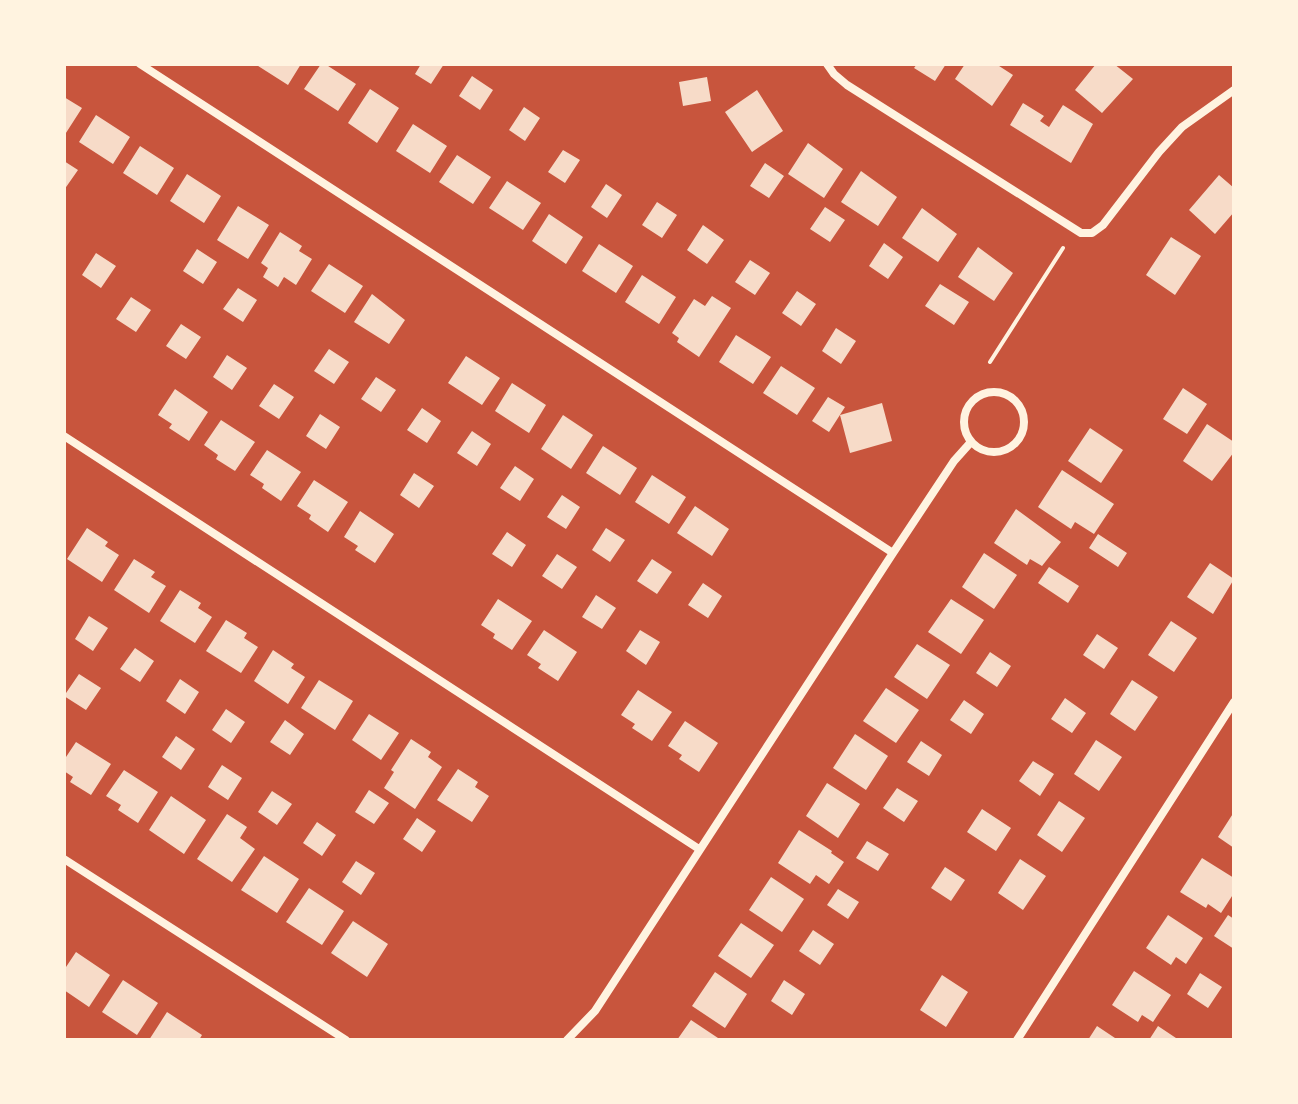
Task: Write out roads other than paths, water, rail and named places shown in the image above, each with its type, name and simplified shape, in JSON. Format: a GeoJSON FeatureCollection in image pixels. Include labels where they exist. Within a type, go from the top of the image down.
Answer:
{"type":"FeatureCollection","features":[{"type":"Feature","properties":{"kind":"street"},"geometry":{"type":"LineString","coordinates":[[140,64],[893,553]]}},
{"type":"Feature","properties":{"kind":"street"},"geometry":{"type":"LineString","coordinates":[[827,64],[847,85],[1081,233],[1092,233],[1103,225],[1182,127],[1234,90]]}},
{"type":"Feature","properties":{"kind":"street"},"geometry":{"type":"LineString","coordinates":[[996,392],[1008,395],[1017,402],[1023,412],[1024,424],[1021,436],[1014,445],[992,453],[980,450],[971,442],[963,420],[966,409],[974,399],[984,393],[996,392]]}},
{"type":"Feature","properties":{"kind":"street"},"geometry":{"type":"LineString","coordinates":[[64,436],[699,849]]}},
{"type":"Feature","properties":{"kind":"street"},"geometry":{"type":"LineString","coordinates":[[567,1040],[595,1011],[893,553],[954,461],[971,442]]}},
{"type":"Feature","properties":{"kind":"street"},"geometry":{"type":"LineString","coordinates":[[1017,1040],[1234,702]]}},
{"type":"Feature","properties":{"kind":"street"},"geometry":{"type":"LineString","coordinates":[[64,859],[346,1040]]}}]}
